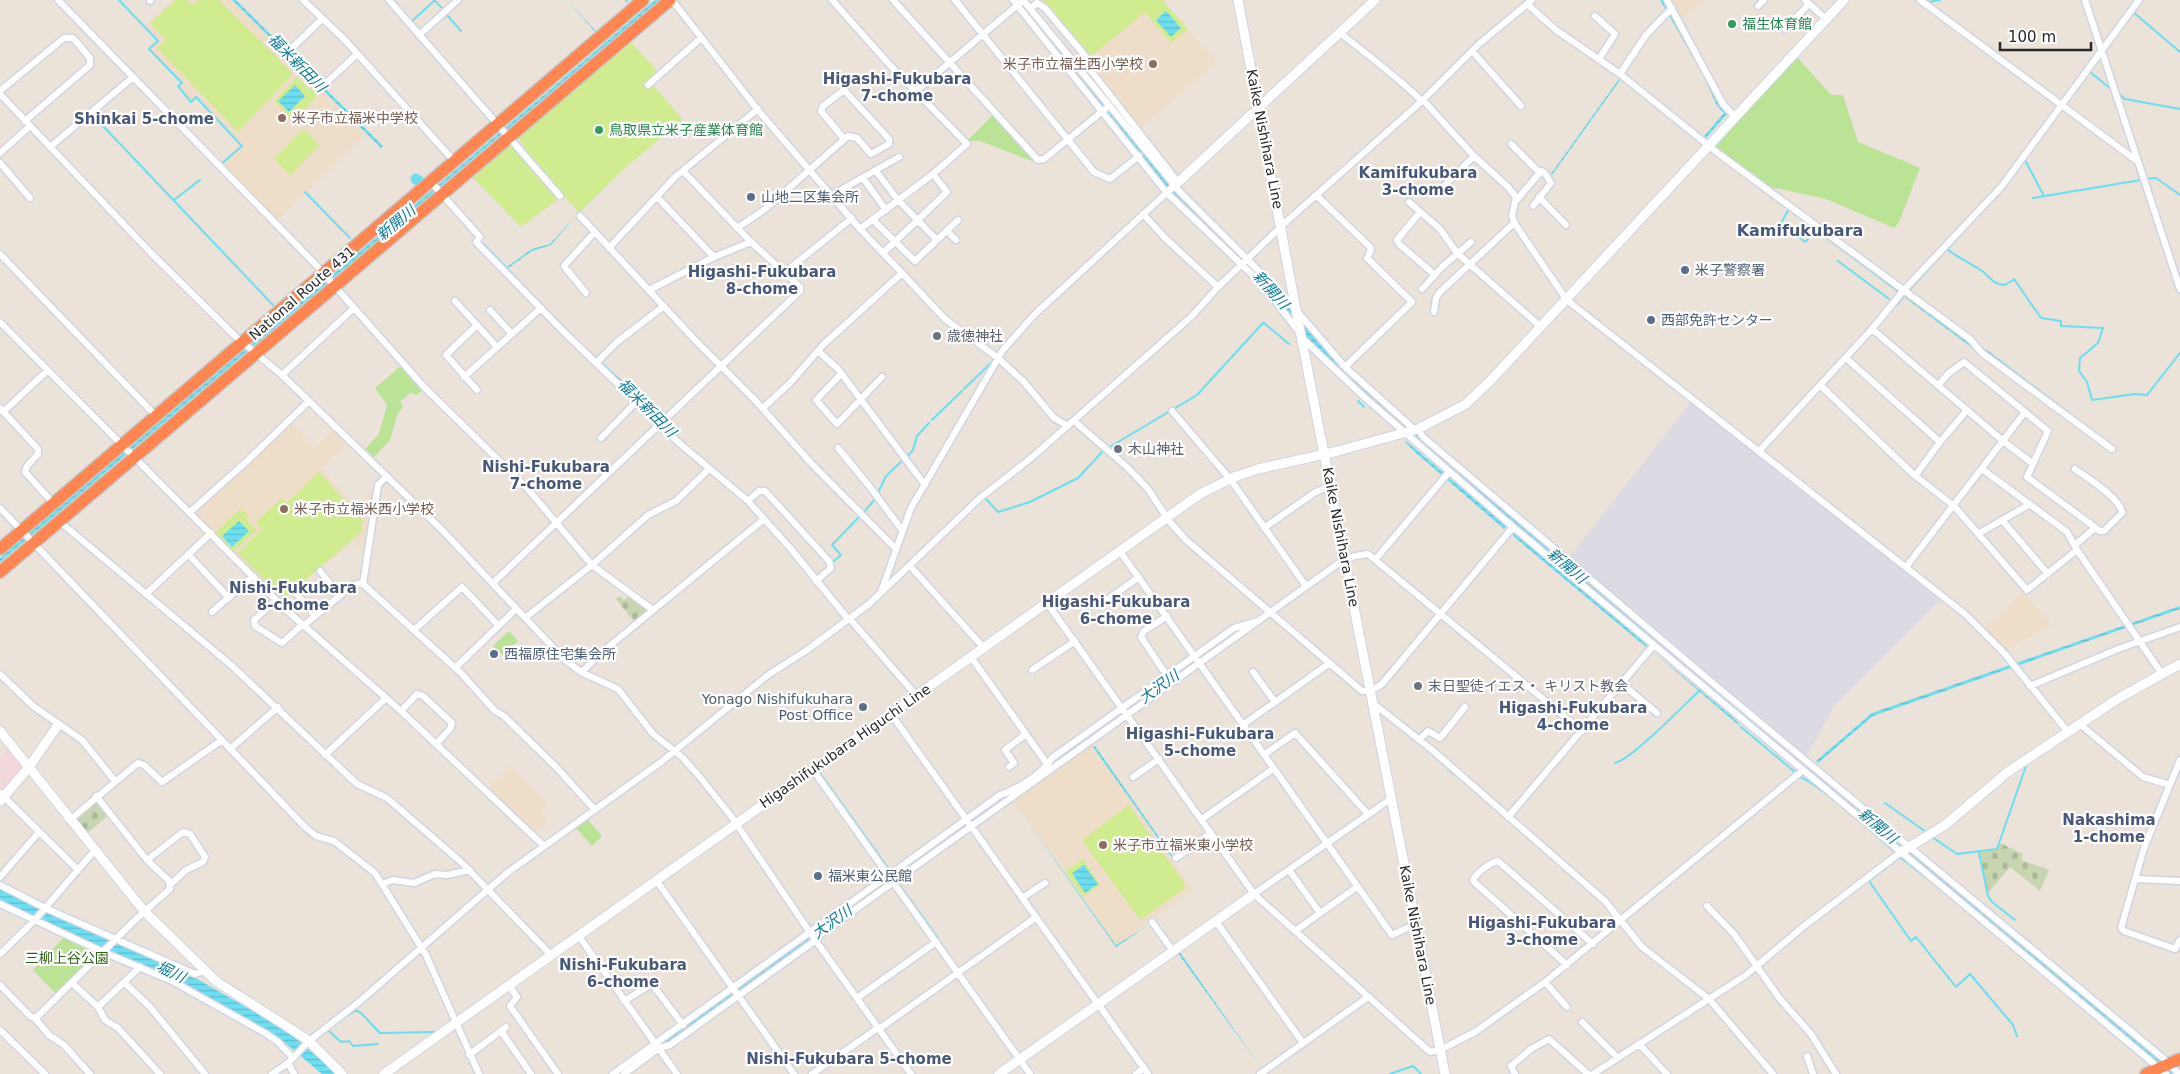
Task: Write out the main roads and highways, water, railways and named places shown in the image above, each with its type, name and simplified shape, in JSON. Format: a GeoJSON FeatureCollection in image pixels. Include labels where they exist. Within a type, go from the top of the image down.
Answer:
{"type":"FeatureCollection","features":[{"type":"Feature","properties":{"kind":"highway","name":"National Route 431"},"geometry":{"type":"LineString","coordinates":[[0,549],[432,183],[454,161],[499,125],[643,0]]}},
{"type":"Feature","properties":{"kind":"highway","name":"National Route 431"},"geometry":{"type":"LineString","coordinates":[[0,572],[32,542],[59,521],[333,285],[671,0]]}},
{"type":"Feature","properties":{"kind":"highway"},"geometry":{"type":"LineString","coordinates":[[2146,1074],[2167,1066]]}},
{"type":"Feature","properties":{"kind":"main road","name":"Kaike Nishihara Line"},"geometry":{"type":"LineString","coordinates":[[1238,0],[1282,227],[1296,312],[1346,559],[1445,1074]]}},
{"type":"Feature","properties":{"kind":"main road"},"geometry":{"type":"LineString","coordinates":[[1176,184],[1375,0]]}},
{"type":"Feature","properties":{"kind":"main road","name":"Higashifukubara Higuchi Line"},"geometry":{"type":"LineString","coordinates":[[384,1074],[1200,494],[1230,479],[1258,469],[1324,454],[1412,430],[1466,404],[1844,0]]}},
{"type":"Feature","properties":{"kind":"main road"},"geometry":{"type":"LineString","coordinates":[[1907,849],[1945,825],[2010,771],[2119,698],[2180,664]]}},
{"type":"Feature","properties":{"kind":"main road"},"geometry":{"type":"LineString","coordinates":[[1,797],[29,767],[58,725]]}},
{"type":"Feature","properties":{"kind":"main road"},"geometry":{"type":"LineString","coordinates":[[0,731],[144,911],[205,971],[229,991],[308,1042],[342,1074]]}},
{"type":"Feature","properties":{"kind":"main road"},"geometry":{"type":"LineString","coordinates":[[999,1074],[1254,894]]}},
{"type":"Feature","properties":{"kind":"water","name":"福米新田川"},"geometry":{"type":"Polygon","coordinates":[[[232,0],[236,0],[383,146],[381,148],[232,0]]]}},
{"type":"Feature","properties":{"kind":"water","name":"新開川"},"geometry":{"type":"Polygon","coordinates":[[[567,0],[606,42],[655,0],[659,0],[0,562],[0,558],[605,43],[567,0]]]}},
{"type":"Feature","properties":{"kind":"water","name":"新開川"},"geometry":{"type":"Polygon","coordinates":[[[1015,0],[1020,0],[1174,190],[1274,289],[1336,362],[1417,435],[2161,1058],[2176,1074],[2170,1074],[2141,1050],[1387,415],[1313,346],[1276,297],[1164,186],[1015,0]]]}},
{"type":"Feature","properties":{"kind":"water"},"geometry":{"type":"Polygon","coordinates":[[[1660,0],[1664,0],[1705,72],[1721,107],[1727,114],[1706,138],[1704,136],[1724,113],[1717,106],[1703,75],[1660,0]]]}},
{"type":"Feature","properties":{"kind":"water"},"geometry":{"type":"Polygon","coordinates":[[[1166,11],[1181,28],[1171,37],[1156,20],[1166,11]]]}},
{"type":"Feature","properties":{"kind":"water"},"geometry":{"type":"Polygon","coordinates":[[[1620,80],[1552,175],[1551,174],[1620,80]]]}},
{"type":"Feature","properties":{"kind":"water"},"geometry":{"type":"Polygon","coordinates":[[[295,85],[305,96],[289,112],[278,101],[295,85]]]}},
{"type":"Feature","properties":{"kind":"water"},"geometry":{"type":"Polygon","coordinates":[[[1712,150],[1901,290],[2016,173],[2004,189],[1906,295],[1972,344],[1987,350],[2064,408],[2073,421],[2109,450],[2071,423],[1985,353],[1971,347],[1717,157],[1711,152],[1712,150]]]}},
{"type":"Feature","properties":{"kind":"water","name":"福米新田川"},"geometry":{"type":"Polygon","coordinates":[[[576,216],[551,245],[532,251],[508,268],[568,331],[640,397],[678,438],[591,356],[481,244],[482,242],[484,243],[507,267],[532,249],[550,244],[576,216]]]}},
{"type":"Feature","properties":{"kind":"water"},"geometry":{"type":"Polygon","coordinates":[[[1406,441],[1506,526],[1504,529],[1416,453],[1406,441]]]}},
{"type":"Feature","properties":{"kind":"water"},"geometry":{"type":"Polygon","coordinates":[[[691,450],[749,497],[786,540],[752,503],[691,450]]]}},
{"type":"Feature","properties":{"kind":"water"},"geometry":{"type":"Polygon","coordinates":[[[239,521],[249,531],[232,547],[222,536],[239,521]]]}},
{"type":"Feature","properties":{"kind":"water"},"geometry":{"type":"Polygon","coordinates":[[[1514,533],[1648,645],[1646,647],[1513,536],[1514,533]]]}},
{"type":"Feature","properties":{"kind":"water"},"geometry":{"type":"Polygon","coordinates":[[[2180,606],[2180,609],[1873,716],[1818,763],[1816,761],[1872,713],[2180,606]]]}},
{"type":"Feature","properties":{"kind":"water","name":"大沢川"},"geometry":{"type":"Polygon","coordinates":[[[1241,627],[1243,631],[1056,764],[1053,760],[1241,627]]]}},
{"type":"Feature","properties":{"kind":"water"},"geometry":{"type":"Polygon","coordinates":[[[1652,651],[1735,719],[1742,728],[1652,651]]]}},
{"type":"Feature","properties":{"kind":"water"},"geometry":{"type":"Polygon","coordinates":[[[1095,746],[1173,857],[1172,858],[1093,747],[1095,746]]]}},
{"type":"Feature","properties":{"kind":"water","name":"大沢川"},"geometry":{"type":"Polygon","coordinates":[[[999,798],[1002,802],[663,1046],[662,1042],[805,941],[815,930],[999,798]]]}},
{"type":"Feature","properties":{"kind":"water"},"geometry":{"type":"Polygon","coordinates":[[[1015,804],[1116,945],[1149,925],[1116,947],[1015,804]]]}},
{"type":"Feature","properties":{"kind":"water"},"geometry":{"type":"Polygon","coordinates":[[[1084,865],[1098,884],[1085,893],[1072,873],[1084,865]]]}},
{"type":"Feature","properties":{"kind":"water","name":"堀川"},"geometry":{"type":"Polygon","coordinates":[[[0,887],[180,969],[287,1031],[337,1074],[322,1074],[277,1036],[172,978],[29,916],[0,901],[0,887]]]}},
{"type":"Feature","properties":{"kind":"water"},"geometry":{"type":"Polygon","coordinates":[[[1179,951],[1262,1069],[1177,952],[1179,951]]]}},
{"type":"Feature","properties":{"kind":"waterway"},"geometry":{"type":"LineString","coordinates":[[119,0],[158,41],[149,49],[182,83],[178,86],[191,102],[196,97],[242,146],[221,164]]}},
{"type":"Feature","properties":{"kind":"waterway"},"geometry":{"type":"LineString","coordinates":[[434,0],[443,9]]}},
{"type":"Feature","properties":{"kind":"waterway"},"geometry":{"type":"LineString","coordinates":[[411,22],[435,0]]}},
{"type":"Feature","properties":{"kind":"waterway"},"geometry":{"type":"LineString","coordinates":[[1928,2],[1940,0]]}},
{"type":"Feature","properties":{"kind":"waterway"},"geometry":{"type":"LineString","coordinates":[[2133,12],[2180,52]]}},
{"type":"Feature","properties":{"kind":"waterway"},"geometry":{"type":"LineString","coordinates":[[446,14],[461,31]]}},
{"type":"Feature","properties":{"kind":"waterway"},"geometry":{"type":"LineString","coordinates":[[2090,72],[2111,89]]}},
{"type":"Feature","properties":{"kind":"waterway"},"geometry":{"type":"LineString","coordinates":[[2118,93],[2125,99],[2180,109]]}},
{"type":"Feature","properties":{"kind":"waterway"},"geometry":{"type":"LineString","coordinates":[[103,126],[273,305]]}},
{"type":"Feature","properties":{"kind":"waterway"},"geometry":{"type":"LineString","coordinates":[[2025,160],[2044,196]]}},
{"type":"Feature","properties":{"kind":"waterway"},"geometry":{"type":"LineString","coordinates":[[2136,165],[2140,180]]}},
{"type":"Feature","properties":{"kind":"waterway"},"geometry":{"type":"LineString","coordinates":[[2146,179],[2156,178],[2180,195]]}},
{"type":"Feature","properties":{"kind":"waterway"},"geometry":{"type":"LineString","coordinates":[[174,200],[200,180]]}},
{"type":"Feature","properties":{"kind":"waterway"},"geometry":{"type":"LineString","coordinates":[[2033,198],[2141,180]]}},
{"type":"Feature","properties":{"kind":"waterway"},"geometry":{"type":"LineString","coordinates":[[305,192],[350,238]]}},
{"type":"Feature","properties":{"kind":"waterway"},"geometry":{"type":"LineString","coordinates":[[1789,209],[1781,223],[1805,242],[1808,239]]}},
{"type":"Feature","properties":{"kind":"waterway"},"geometry":{"type":"LineString","coordinates":[[1947,249],[1982,271],[1997,284],[2005,285],[2014,279],[2041,318],[2061,321],[2061,326],[2103,328],[2098,343],[2080,358],[2079,371],[2087,382],[2092,400],[2135,394],[2147,395],[2180,353]]}},
{"type":"Feature","properties":{"kind":"waterway"},"geometry":{"type":"LineString","coordinates":[[1838,261],[1889,299]]}},
{"type":"Feature","properties":{"kind":"waterway"},"geometry":{"type":"LineString","coordinates":[[1897,305],[1905,295]]}},
{"type":"Feature","properties":{"kind":"waterway"},"geometry":{"type":"LineString","coordinates":[[1108,448],[1197,395],[1262,324],[1264,323],[1289,344]]}},
{"type":"Feature","properties":{"kind":"waterway"},"geometry":{"type":"LineString","coordinates":[[964,389],[991,363]]}},
{"type":"Feature","properties":{"kind":"waterway"},"geometry":{"type":"LineString","coordinates":[[932,420],[962,391]]}},
{"type":"Feature","properties":{"kind":"waterway"},"geometry":{"type":"LineString","coordinates":[[1358,401],[1364,407]]}},
{"type":"Feature","properties":{"kind":"waterway"},"geometry":{"type":"LineString","coordinates":[[907,457],[913,450],[917,436],[929,423]]}},
{"type":"Feature","properties":{"kind":"waterway"},"geometry":{"type":"LineString","coordinates":[[985,498],[998,512],[1030,502],[1078,478],[1103,451]]}},
{"type":"Feature","properties":{"kind":"waterway"},"geometry":{"type":"LineString","coordinates":[[877,495],[886,476],[902,461]]}},
{"type":"Feature","properties":{"kind":"waterway"},"geometry":{"type":"LineString","coordinates":[[864,512],[875,499]]}},
{"type":"Feature","properties":{"kind":"waterway"},"geometry":{"type":"LineString","coordinates":[[833,562],[841,555],[832,545],[861,515]]}},
{"type":"Feature","properties":{"kind":"waterway"},"geometry":{"type":"LineString","coordinates":[[816,577],[827,567]]}},
{"type":"Feature","properties":{"kind":"waterway"},"geometry":{"type":"LineString","coordinates":[[1615,763],[1645,743],[1700,690]]}},
{"type":"Feature","properties":{"kind":"waterway"},"geometry":{"type":"LineString","coordinates":[[1741,727],[1795,772]]}},
{"type":"Feature","properties":{"kind":"waterway"},"geometry":{"type":"LineString","coordinates":[[1425,748],[1435,757]]}},
{"type":"Feature","properties":{"kind":"waterway"},"geometry":{"type":"LineString","coordinates":[[1442,763],[1455,775]]}},
{"type":"Feature","properties":{"kind":"waterway"},"geometry":{"type":"LineString","coordinates":[[1932,837],[1957,854],[1997,849],[2027,763]]}},
{"type":"Feature","properties":{"kind":"waterway"},"geometry":{"type":"LineString","coordinates":[[820,773],[888,868]]}},
{"type":"Feature","properties":{"kind":"waterway","name":"新開川"},"geometry":{"type":"LineString","coordinates":[[1799,777],[1817,787],[1895,852]]}},
{"type":"Feature","properties":{"kind":"waterway"},"geometry":{"type":"LineString","coordinates":[[1885,803],[1926,832]]}},
{"type":"Feature","properties":{"kind":"waterway"},"geometry":{"type":"LineString","coordinates":[[1753,816],[1765,805]]}},
{"type":"Feature","properties":{"kind":"waterway"},"geometry":{"type":"LineString","coordinates":[[1979,853],[1988,896],[1992,902],[2015,920]]}},
{"type":"Feature","properties":{"kind":"waterway"},"geometry":{"type":"LineString","coordinates":[[1925,877],[1900,857],[1869,881],[1911,941],[1916,937],[1956,987],[1970,974],[2013,1025],[2017,1036]]}},
{"type":"Feature","properties":{"kind":"waterway"},"geometry":{"type":"LineString","coordinates":[[899,884],[938,938]]}},
{"type":"Feature","properties":{"kind":"waterway"},"geometry":{"type":"LineString","coordinates":[[1641,907],[1653,897]]}},
{"type":"Feature","properties":{"kind":"waterway"},"geometry":{"type":"LineString","coordinates":[[940,942],[946,951]]}},
{"type":"Feature","properties":{"kind":"waterway"},"geometry":{"type":"LineString","coordinates":[[1503,1016],[1520,1004]]}},
{"type":"Feature","properties":{"kind":"waterway"},"geometry":{"type":"LineString","coordinates":[[338,1022],[356,1010],[380,1033],[435,1032]]}},
{"type":"Feature","properties":{"kind":"waterway"},"geometry":{"type":"LineString","coordinates":[[328,1030],[341,1042],[349,1041],[353,1046],[378,1044]]}},
{"type":"Feature","properties":{"kind":"waterway"},"geometry":{"type":"LineString","coordinates":[[1390,1074],[1413,1066],[1421,1074]]}},
{"type":"Feature","properties":{"kind":"place","name":"福生体育館"},"geometry":{"type":"Point","coordinates":[1732,24]}},
{"type":"Feature","properties":{"kind":"place","name":"米子市立福生西小学校"},"geometry":{"type":"Point","coordinates":[1153,64]}},
{"type":"Feature","properties":{"kind":"place","name":"米子市立福米中学校"},"geometry":{"type":"Point","coordinates":[282,118]}},
{"type":"Feature","properties":{"kind":"place","name":"鳥取県立米子産業体育館"},"geometry":{"type":"Point","coordinates":[599,130]}},
{"type":"Feature","properties":{"kind":"place","name":"山地二区集会所"},"geometry":{"type":"Point","coordinates":[751,197]}},
{"type":"Feature","properties":{"kind":"place","name":"米子警察署"},"geometry":{"type":"Point","coordinates":[1685,270]}},
{"type":"Feature","properties":{"kind":"place","name":"西部免許センター"},"geometry":{"type":"Point","coordinates":[1651,320]}},
{"type":"Feature","properties":{"kind":"place","name":"歳徳神社"},"geometry":{"type":"Point","coordinates":[937,336]}},
{"type":"Feature","properties":{"kind":"place","name":"木山神社"},"geometry":{"type":"Point","coordinates":[1118,449]}},
{"type":"Feature","properties":{"kind":"place","name":"米子市立福米西小学校"},"geometry":{"type":"Point","coordinates":[284,509]}},
{"type":"Feature","properties":{"kind":"place","name":"西福原住宅集会所"},"geometry":{"type":"Point","coordinates":[494,654]}},
{"type":"Feature","properties":{"kind":"place","name":"末日聖徒イエス・ キリスト教会"},"geometry":{"type":"Point","coordinates":[1418,686]}},
{"type":"Feature","properties":{"kind":"place","name":"Yonago Nishifukuhara Post Office"},"geometry":{"type":"Point","coordinates":[863,707]}},
{"type":"Feature","properties":{"kind":"place","name":"米子市立福米東小学校"},"geometry":{"type":"Point","coordinates":[1103,845]}},
{"type":"Feature","properties":{"kind":"place","name":"福米東公民館"},"geometry":{"type":"Point","coordinates":[818,876]}},
{"type":"Feature","properties":{"kind":"district","name":"Higashi-Fukubara 7-chome"},"geometry":{"type":"Point","coordinates":[897,88]}},
{"type":"Feature","properties":{"kind":"district","name":"Shinkai 5-chome"},"geometry":{"type":"Point","coordinates":[144,119]}},
{"type":"Feature","properties":{"kind":"district","name":"Kamifukubara 3-chome"},"geometry":{"type":"Point","coordinates":[1418,182]}},
{"type":"Feature","properties":{"kind":"district","name":"Kamifukubara"},"geometry":{"type":"Point","coordinates":[1800,230]}},
{"type":"Feature","properties":{"kind":"district","name":"Higashi-Fukubara 8-chome"},"geometry":{"type":"Point","coordinates":[762,280]}},
{"type":"Feature","properties":{"kind":"district","name":"Nishi-Fukubara 7-chome"},"geometry":{"type":"Point","coordinates":[546,476]}},
{"type":"Feature","properties":{"kind":"district","name":"Nishi-Fukubara 8-chome"},"geometry":{"type":"Point","coordinates":[293,596]}},
{"type":"Feature","properties":{"kind":"district","name":"Higashi-Fukubara 6-chome"},"geometry":{"type":"Point","coordinates":[1116,610]}},
{"type":"Feature","properties":{"kind":"district","name":"Higashi-Fukubara 4-chome"},"geometry":{"type":"Point","coordinates":[1573,716]}},
{"type":"Feature","properties":{"kind":"district","name":"Higashi-Fukubara 5-chome"},"geometry":{"type":"Point","coordinates":[1200,742]}},
{"type":"Feature","properties":{"kind":"district","name":"Nakashima 1-chome"},"geometry":{"type":"Point","coordinates":[2109,828]}},
{"type":"Feature","properties":{"kind":"district","name":"Higashi-Fukubara 3-chome"},"geometry":{"type":"Point","coordinates":[1542,932]}},
{"type":"Feature","properties":{"kind":"district","name":"Nishi-Fukubara 6-chome"},"geometry":{"type":"Point","coordinates":[623,974]}},
{"type":"Feature","properties":{"kind":"district","name":"Nishi-Fukubara 5-chome"},"geometry":{"type":"Point","coordinates":[849,1059]}},
{"type":"Feature","properties":{"kind":"park label","name":"三柳上谷公園"},"geometry":{"type":"Point","coordinates":[67,958]}}]}
